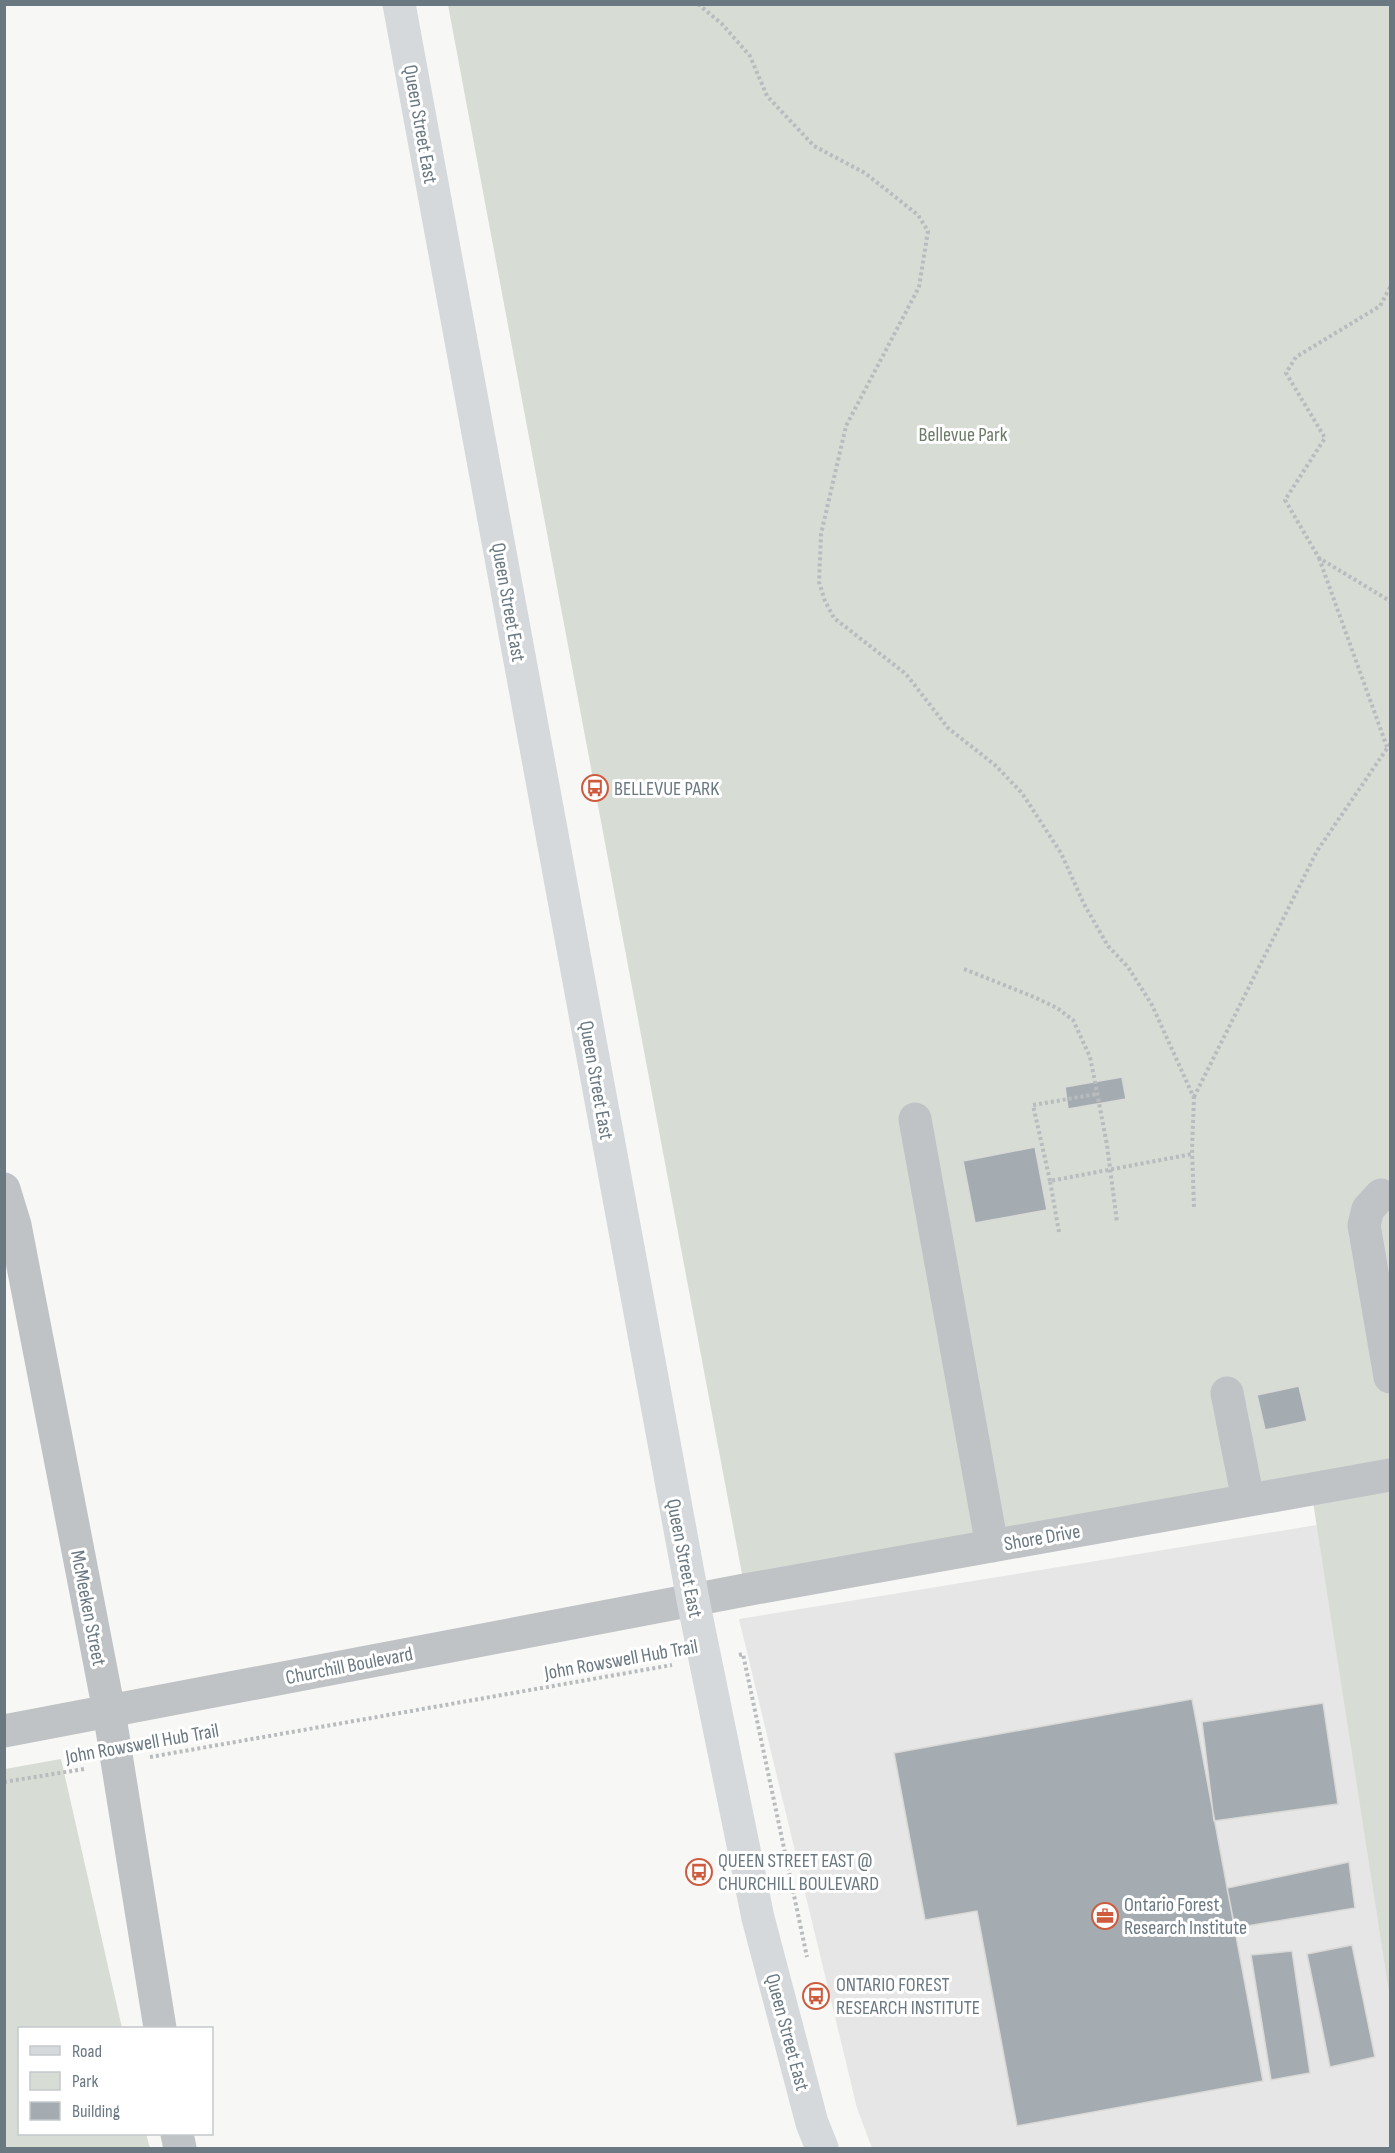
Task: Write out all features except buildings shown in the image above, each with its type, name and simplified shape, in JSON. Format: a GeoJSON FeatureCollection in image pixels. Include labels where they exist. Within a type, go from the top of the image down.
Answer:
{"type":"FeatureCollection","features":[{"type":"Feature","properties":{"kind":"main road","name":"Queen Street East"},"geometry":{"type":"LineString","coordinates":[[399,4],[693,1600],[758,1918],[812,2122],[822,2148]]}},
{"type":"Feature","properties":{"kind":"street"},"geometry":{"type":"LineString","coordinates":[[915,1119],[992,1546]]}},
{"type":"Feature","properties":{"kind":"street","name":"McMeeken Street"},"geometry":{"type":"LineString","coordinates":[[4,1189],[15,1225],[110,1711],[160,2027]]}},
{"type":"Feature","properties":{"kind":"street"},"geometry":{"type":"LineString","coordinates":[[1381,1195],[1368,1209],[1364,1225],[1390,1377]]}},
{"type":"Feature","properties":{"kind":"street"},"geometry":{"type":"LineString","coordinates":[[1227,1393],[1248,1500]]}},
{"type":"Feature","properties":{"kind":"street","name":"Shore Drive"},"geometry":{"type":"LineString","coordinates":[[693,1600],[1390,1474]]}},
{"type":"Feature","properties":{"kind":"street","name":"Churchill Boulevard"},"geometry":{"type":"LineString","coordinates":[[4,1731],[693,1600]]}},
{"type":"Feature","properties":{"kind":"path"},"geometry":{"type":"LineString","coordinates":[[698,4],[722,24],[750,56],[767,96],[814,146],[866,173],[918,215],[928,231],[919,287],[846,426],[821,534],[819,582],[825,601],[834,618],[906,674],[948,728],[995,765],[1022,793],[1061,853],[1084,904],[1108,946],[1128,967],[1152,1005],[1194,1098]]}},
{"type":"Feature","properties":{"kind":"path"},"geometry":{"type":"LineString","coordinates":[[1387,748],[1319,558],[1285,500],[1325,438],[1286,373],[1296,357],[1380,306],[1390,286]]}},
{"type":"Feature","properties":{"kind":"path"},"geometry":{"type":"LineString","coordinates":[[1319,558],[1390,601]]}},
{"type":"Feature","properties":{"kind":"path"},"geometry":{"type":"LineString","coordinates":[[1194,1207],[1192,1154],[1194,1098],[1317,851],[1390,744]]}},
{"type":"Feature","properties":{"kind":"path"},"geometry":{"type":"LineString","coordinates":[[964,969],[1034,997],[1057,1008],[1073,1020],[1090,1057],[1111,1169],[1116,1222]]}},
{"type":"Feature","properties":{"kind":"path"},"geometry":{"type":"LineString","coordinates":[[1059,1232],[1033,1105],[1097,1094]]}},
{"type":"Feature","properties":{"kind":"path"},"geometry":{"type":"LineString","coordinates":[[1050,1181],[1192,1154]]}},
{"type":"Feature","properties":{"kind":"path","name":"John Rowswell Hub Trail"},"geometry":{"type":"LineString","coordinates":[[4,1782],[743,1654],[808,1961]]}},
{"type":"Feature","properties":{"kind":"shaded area"},"geometry":{"type":"Polygon","coordinates":[[[1317,1525],[1390,2000],[1390,2148],[872,2148],[857,2108],[739,1619],[1317,1525]]]}},
{"type":"Feature","properties":{"kind":"green space","name":"Bellevue Park"},"geometry":{"type":"Polygon","coordinates":[[[448,5],[1390,5],[1390,2000],[1311,1489],[745,1590],[448,5]]]}},
{"type":"Feature","properties":{"kind":"green space"},"geometry":{"type":"Polygon","coordinates":[[[61,1759],[122,2027],[18,2027],[18,2135],[146,2135],[150,2148],[5,2148],[5,1769],[61,1759]]]}},
{"type":"Feature","properties":{"kind":"place","name":"BELLEVUE PARK"},"geometry":{"type":"Point","coordinates":[595,788]}},
{"type":"Feature","properties":{"kind":"place","name":"QUEEN STREET EAST @ CHURCHILL BOULEVARD"},"geometry":{"type":"Point","coordinates":[699,1872]}},
{"type":"Feature","properties":{"kind":"place","name":"Ontario Forest Research Institute"},"geometry":{"type":"Point","coordinates":[1105,1916]}},
{"type":"Feature","properties":{"kind":"place","name":"ONTARIO FOREST RESEARCH INSTITUTE"},"geometry":{"type":"Point","coordinates":[816,1996]}}]}
